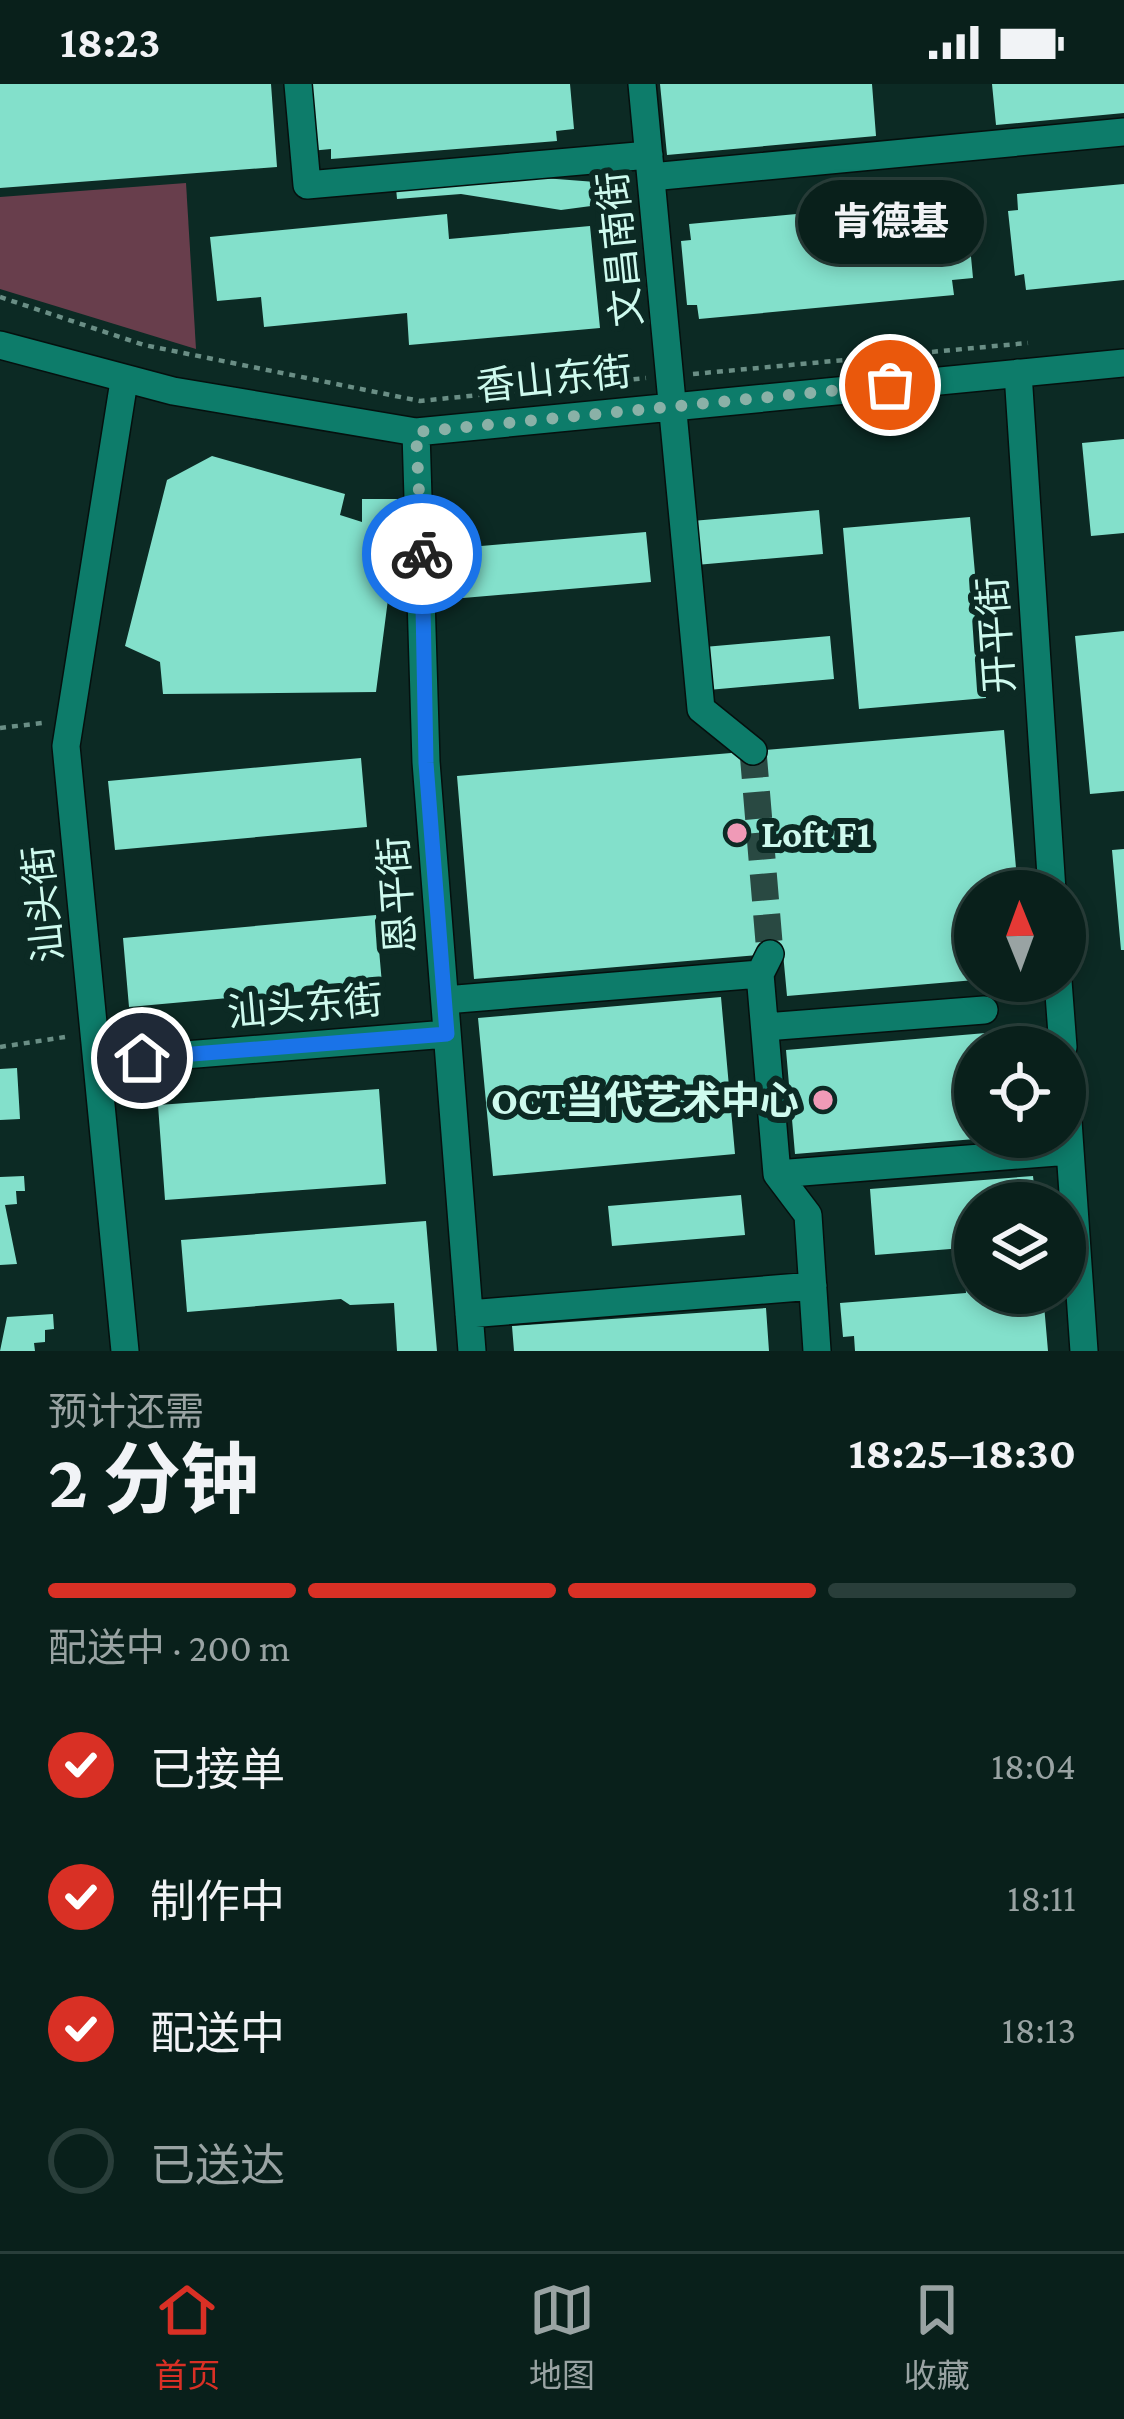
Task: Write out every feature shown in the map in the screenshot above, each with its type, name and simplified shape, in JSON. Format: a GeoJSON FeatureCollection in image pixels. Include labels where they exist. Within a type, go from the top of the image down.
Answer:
{"type":"FeatureCollection","features":[{"type":"Feature","properties":{"kind":"street"},"geometry":{"type":"LineString","coordinates":[[298,84],[307,185],[1124,132]]}},
{"type":"Feature","properties":{"kind":"street","name":"文昌南街"},"geometry":{"type":"LineString","coordinates":[[641,84],[676,406],[701,709],[753,751]]}},
{"type":"Feature","properties":{"kind":"street","name":"香山东街"},"geometry":{"type":"LineString","coordinates":[[0,345],[124,381],[416,432],[1124,363]]}},
{"type":"Feature","properties":{"kind":"street","name":"开平街"},"geometry":{"type":"LineString","coordinates":[[1018,373],[1051,870]]}},
{"type":"Feature","properties":{"kind":"street","name":"汕头街"},"geometry":{"type":"LineString","coordinates":[[124,381],[68,721],[125,1351]]}},
{"type":"Feature","properties":{"kind":"street","name":"恩平街"},"geometry":{"type":"LineString","coordinates":[[416,432],[426,763],[472,1351]]}},
{"type":"Feature","properties":{"kind":"street"},"geometry":{"type":"LineString","coordinates":[[445,1000],[765,964],[777,1174],[808,1215],[817,1351]]}},
{"type":"Feature","properties":{"kind":"street"},"geometry":{"type":"LineString","coordinates":[[765,1027],[985,1010]]}},
{"type":"Feature","properties":{"kind":"street","name":"汕头东街"},"geometry":{"type":"LineString","coordinates":[[98,1062],[447,1034]]}},
{"type":"Feature","properties":{"kind":"street"},"geometry":{"type":"LineString","coordinates":[[777,1174],[981,1158]]}},
{"type":"Feature","properties":{"kind":"street"},"geometry":{"type":"LineString","coordinates":[[1070,1158],[1084,1351]]}},
{"type":"Feature","properties":{"kind":"street"},"geometry":{"type":"LineString","coordinates":[[469,1314],[813,1286]]}},
{"type":"Feature","properties":{"kind":"path"},"geometry":{"type":"LineString","coordinates":[[0,297],[144,345],[420,401],[1029,343]]}},
{"type":"Feature","properties":{"kind":"path"},"geometry":{"type":"LineString","coordinates":[[0,728],[68,721]]}},
{"type":"Feature","properties":{"kind":"path"},"geometry":{"type":"LineString","coordinates":[[0,1047],[65,1037]]}},
{"type":"Feature","properties":{"kind":"shaded area"},"geometry":{"type":"Polygon","coordinates":[[[186,183],[196,349],[0,289],[0,197],[186,183]]]}},
{"type":"Feature","properties":{"kind":"building"},"geometry":{"type":"Polygon","coordinates":[[[0,84],[271,84],[277,167],[0,188],[0,84]]]}},
{"type":"Feature","properties":{"kind":"building"},"geometry":{"type":"Polygon","coordinates":[[[305,84],[570,84],[574,129],[556,131],[557,141],[331,159],[331,149],[310,151],[305,84]]]}},
{"type":"Feature","properties":{"kind":"building"},"geometry":{"type":"Polygon","coordinates":[[[660,84],[872,84],[876,136],[667,155],[660,84]]]}},
{"type":"Feature","properties":{"kind":"building"},"geometry":{"type":"Polygon","coordinates":[[[992,84],[1124,84],[1124,113],[996,125],[992,84]]]}},
{"type":"Feature","properties":{"kind":"building"},"geometry":{"type":"Polygon","coordinates":[[[517,176],[622,184],[621,202],[561,210],[461,194],[397,199],[396,188],[517,176]]]}},
{"type":"Feature","properties":{"kind":"building"},"geometry":{"type":"Polygon","coordinates":[[[1124,184],[1124,280],[1026,290],[1024,274],[1015,276],[1008,211],[1018,210],[1017,194],[1124,184]]]}},
{"type":"Feature","properties":{"kind":"building"},"geometry":{"type":"Polygon","coordinates":[[[945,200],[946,216],[967,214],[973,278],[952,280],[954,295],[699,319],[697,305],[687,305],[681,241],[691,240],[689,224],[945,200]]]}},
{"type":"Feature","properties":{"kind":"building"},"geometry":{"type":"Polygon","coordinates":[[[447,214],[449,239],[590,226],[600,328],[409,345],[407,313],[264,327],[261,297],[217,301],[210,237],[447,214]]]}},
{"type":"Feature","properties":{"kind":"building"},"geometry":{"type":"Polygon","coordinates":[[[1124,439],[1124,533],[1091,536],[1082,443],[1124,439]]]}},
{"type":"Feature","properties":{"kind":"building"},"geometry":{"type":"Polygon","coordinates":[[[212,456],[345,494],[340,515],[362,522],[362,499],[397,499],[397,536],[383,536],[382,549],[394,553],[376,692],[163,694],[160,662],[125,646],[167,480],[212,456]]]}},
{"type":"Feature","properties":{"kind":"building"},"geometry":{"type":"Polygon","coordinates":[[[819,510],[823,554],[696,565],[692,521],[819,510]]]}},
{"type":"Feature","properties":{"kind":"building"},"geometry":{"type":"Polygon","coordinates":[[[970,517],[986,698],[859,709],[843,528],[970,517]]]}},
{"type":"Feature","properties":{"kind":"building"},"geometry":{"type":"Polygon","coordinates":[[[646,532],[651,582],[463,598],[458,548],[646,532]]]}},
{"type":"Feature","properties":{"kind":"building"},"geometry":{"type":"Polygon","coordinates":[[[1124,631],[1124,791],[1090,794],[1075,636],[1124,631]]]}},
{"type":"Feature","properties":{"kind":"building"},"geometry":{"type":"Polygon","coordinates":[[[830,636],[834,679],[708,690],[704,647],[830,636]]]}},
{"type":"Feature","properties":{"kind":"building","name":"Loft F1"},"geometry":{"type":"Polygon","coordinates":[[[1004,730],[1016,870],[954,870],[954,982],[787,996],[783,953],[474,979],[457,776],[1004,730]]]}},
{"type":"Feature","properties":{"kind":"building"},"geometry":{"type":"Polygon","coordinates":[[[361,758],[367,827],[115,850],[108,781],[361,758]]]}},
{"type":"Feature","properties":{"kind":"building"},"geometry":{"type":"Polygon","coordinates":[[[1124,849],[1124,950],[1121,950],[1112,850],[1124,849]]]}},
{"type":"Feature","properties":{"kind":"building"},"geometry":{"type":"Polygon","coordinates":[[[376,915],[382,984],[129,1007],[123,938],[376,915]]]}},
{"type":"Feature","properties":{"kind":"building"},"geometry":{"type":"Polygon","coordinates":[[[721,997],[735,1154],[493,1176],[478,1018],[721,997]]]}},
{"type":"Feature","properties":{"kind":"building"},"geometry":{"type":"Polygon","coordinates":[[[954,1036],[954,1141],[795,1154],[786,1050],[954,1036]]]}},
{"type":"Feature","properties":{"kind":"building"},"geometry":{"type":"Polygon","coordinates":[[[17,1068],[20,1119],[0,1120],[0,1069],[17,1068]]]}},
{"type":"Feature","properties":{"kind":"building"},"geometry":{"type":"Polygon","coordinates":[[[379,1089],[386,1184],[165,1200],[158,1105],[379,1089]]]}},
{"type":"Feature","properties":{"kind":"building"},"geometry":{"type":"Polygon","coordinates":[[[24,1176],[25,1191],[16,1191],[17,1204],[5,1205],[17,1264],[0,1265],[0,1177],[24,1176]]]}},
{"type":"Feature","properties":{"kind":"building"},"geometry":{"type":"Polygon","coordinates":[[[1033,1176],[1034,1182],[958,1182],[1033,1176]]]}},
{"type":"Feature","properties":{"kind":"building"},"geometry":{"type":"Polygon","coordinates":[[[954,1182],[954,1249],[875,1255],[870,1189],[954,1182]]]}},
{"type":"Feature","properties":{"kind":"building"},"geometry":{"type":"Polygon","coordinates":[[[741,1195],[745,1235],[612,1246],[608,1206],[741,1195]]]}},
{"type":"Feature","properties":{"kind":"building"},"geometry":{"type":"Polygon","coordinates":[[[426,1221],[437,1351],[397,1351],[394,1303],[350,1305],[341,1299],[187,1312],[181,1240],[426,1221]]]}},
{"type":"Feature","properties":{"kind":"building"},"geometry":{"type":"Polygon","coordinates":[[[954,1294],[954,1314],[1045,1314],[1048,1351],[855,1351],[854,1336],[843,1337],[840,1303],[954,1294]]]}},
{"type":"Feature","properties":{"kind":"building"},"geometry":{"type":"Polygon","coordinates":[[[766,1308],[769,1351],[514,1351],[512,1326],[766,1308]]]}},
{"type":"Feature","properties":{"kind":"building"},"geometry":{"type":"Polygon","coordinates":[[[53,1314],[54,1329],[45,1330],[45,1342],[34,1343],[35,1351],[0,1351],[7,1317],[53,1314]]]}},
{"type":"Feature","properties":{"kind":"tunnel"},"geometry":{"type":"LineString","coordinates":[[753,751],[770,954]]}},
{"type":"Feature","properties":{"kind":"way so far"},"geometry":{"type":"LineString","coordinates":[[422,554],[416,432],[890,385]]}},
{"type":"Feature","properties":{"kind":"place","name":"肯德基"},"geometry":{"type":"Point","coordinates":[890,385]}},
{"type":"Feature","properties":{"kind":"place","name":"Loft F1"},"geometry":{"type":"Point","coordinates":[737,833]}},
{"type":"Feature","properties":{"kind":"place","name":"OCT当代艺术中心"},"geometry":{"type":"Point","coordinates":[823,1100]}},
{"type":"Feature","properties":{"kind":"route"},"geometry":{"type":"LineString","coordinates":[[142,1058],[447,1034],[426,763],[422,554]]}}]}
